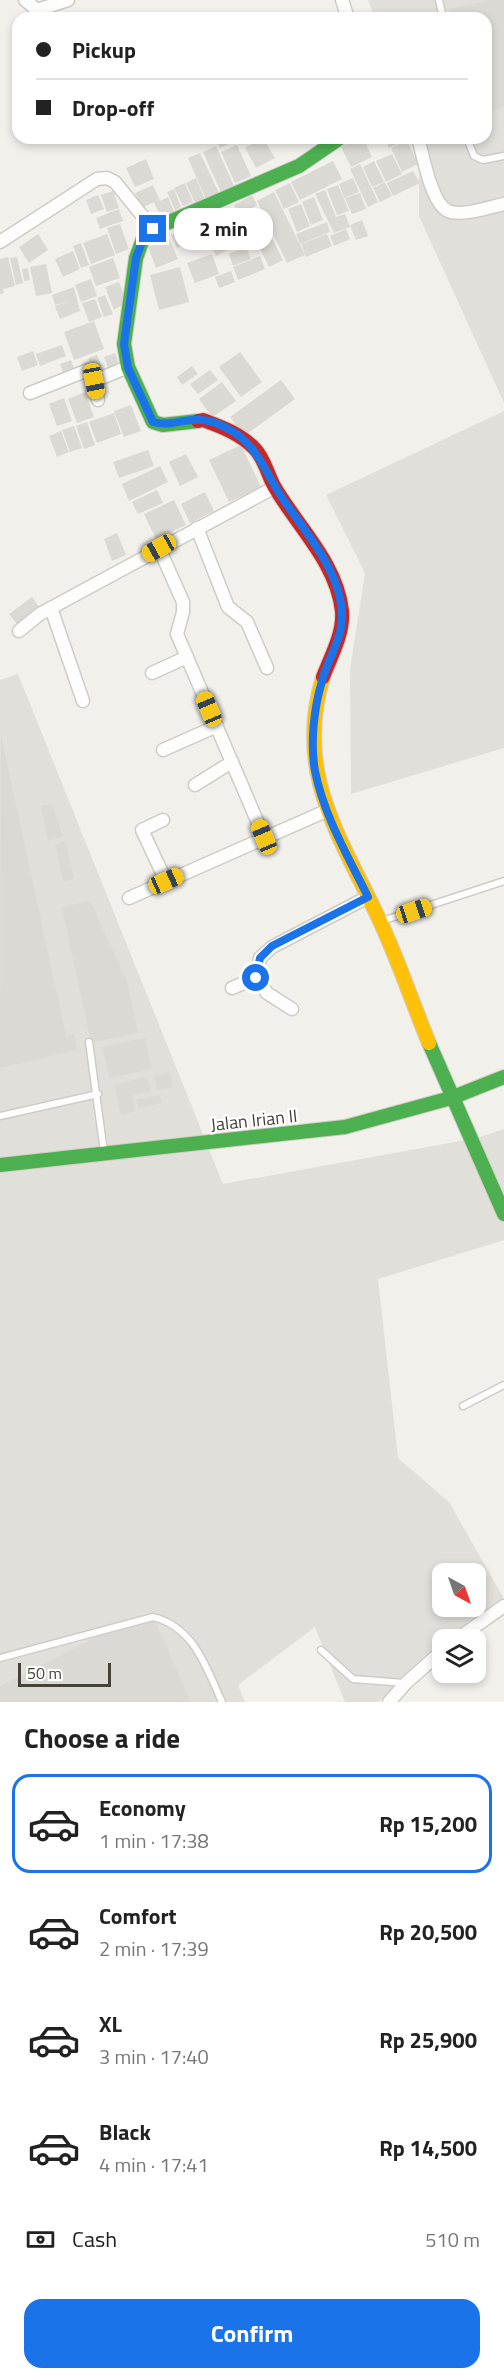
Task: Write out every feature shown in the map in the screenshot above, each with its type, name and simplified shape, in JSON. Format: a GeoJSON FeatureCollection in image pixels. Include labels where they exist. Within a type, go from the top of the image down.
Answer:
{"type":"FeatureCollection","features":[{"type":"Feature","properties":{"kind":"street"},"geometry":{"type":"LineString","coordinates":[[25,0],[27,5],[37,10],[68,0]]}},
{"type":"Feature","properties":{"kind":"street"},"geometry":{"type":"LineString","coordinates":[[331,144],[299,166],[153,229],[143,239],[136,258],[125,333],[128,368],[153,422],[163,425],[203,420],[232,431],[256,450],[275,487],[327,565],[340,598],[340,632],[322,680],[313,747],[315,771],[326,811],[380,922],[451,1098],[504,1214]]}},
{"type":"Feature","properties":{"kind":"street"},"geometry":{"type":"LineString","coordinates":[[420,144],[433,191],[440,205],[449,211],[463,212],[504,204]]}},
{"type":"Feature","properties":{"kind":"street"},"geometry":{"type":"LineString","coordinates":[[0,242],[97,179],[106,178],[115,182],[153,229]]}},
{"type":"Feature","properties":{"kind":"street"},"geometry":{"type":"LineString","coordinates":[[30,393],[88,370],[128,368]]}},
{"type":"Feature","properties":{"kind":"street"},"geometry":{"type":"LineString","coordinates":[[88,370],[98,400]]}},
{"type":"Feature","properties":{"kind":"street"},"geometry":{"type":"LineString","coordinates":[[19,631],[51,608],[275,487]]}},
{"type":"Feature","properties":{"kind":"street"},"geometry":{"type":"LineString","coordinates":[[197,528],[228,607],[247,622],[267,668]]}},
{"type":"Feature","properties":{"kind":"street"},"geometry":{"type":"LineString","coordinates":[[159,548],[183,602],[183,612],[177,634],[264,837]]}},
{"type":"Feature","properties":{"kind":"street"},"geometry":{"type":"LineString","coordinates":[[51,608],[83,701]]}},
{"type":"Feature","properties":{"kind":"street"},"geometry":{"type":"LineString","coordinates":[[152,673],[187,657]]}},
{"type":"Feature","properties":{"kind":"street"},"geometry":{"type":"LineString","coordinates":[[163,750],[217,726]]}},
{"type":"Feature","properties":{"kind":"street"},"geometry":{"type":"LineString","coordinates":[[195,785],[232,762]]}},
{"type":"Feature","properties":{"kind":"street"},"geometry":{"type":"LineString","coordinates":[[129,898],[326,811]]}},
{"type":"Feature","properties":{"kind":"street"},"geometry":{"type":"LineString","coordinates":[[163,819],[142,830],[166,881]]}},
{"type":"Feature","properties":{"kind":"street"},"geometry":{"type":"LineString","coordinates":[[292,1009],[267,993],[256,978],[260,958],[272,946],[368,897]]}},
{"type":"Feature","properties":{"kind":"street"},"geometry":{"type":"LineString","coordinates":[[232,988],[256,978]]}},
{"type":"Feature","properties":{"kind":"street","name":"Jalan Irian II"},"geometry":{"type":"LineString","coordinates":[[0,1165],[104,1152],[294,1135],[345,1127],[451,1098],[504,1077]]}},
{"type":"Feature","properties":{"kind":"street"},"geometry":{"type":"LineString","coordinates":[[473,1629],[503,1609]]}},
{"type":"Feature","properties":{"kind":"street"},"geometry":{"type":"LineString","coordinates":[[389,1702],[432,1660]]}},
{"type":"Feature","properties":{"kind":"lane"},"geometry":{"type":"LineString","coordinates":[[469,144],[474,156],[483,160],[504,156]]}},
{"type":"Feature","properties":{"kind":"lane"},"geometry":{"type":"LineString","coordinates":[[380,922],[504,881]]}},
{"type":"Feature","properties":{"kind":"lane"},"geometry":{"type":"LineString","coordinates":[[89,1042],[98,1094],[104,1152]]}},
{"type":"Feature","properties":{"kind":"lane"},"geometry":{"type":"LineString","coordinates":[[0,1116],[98,1094]]}},
{"type":"Feature","properties":{"kind":"lane"},"geometry":{"type":"LineString","coordinates":[[463,1406],[504,1385]]}},
{"type":"Feature","properties":{"kind":"lane"},"geometry":{"type":"LineString","coordinates":[[0,1658],[153,1617],[171,1621],[184,1633],[204,1661],[222,1702]]}},
{"type":"Feature","properties":{"kind":"lane"},"geometry":{"type":"LineString","coordinates":[[321,1650],[353,1679],[406,1683]]}},
{"type":"Feature","properties":{"kind":"shaded area"},"geometry":{"type":"Polygon","coordinates":[[[368,0],[504,0],[504,403],[419,216],[419,144],[492,144],[492,12],[373,12],[368,0]]]}},
{"type":"Feature","properties":{"kind":"shaded area"},"geometry":{"type":"Polygon","coordinates":[[[504,411],[504,748],[351,794],[350,669],[365,573],[326,495],[504,411]]]}},
{"type":"Feature","properties":{"kind":"shaded area"},"geometry":{"type":"Polygon","coordinates":[[[18,674],[223,1184],[477,1138],[504,1129],[504,1240],[378,1279],[398,1458],[449,1502],[484,1563],[432,1563],[432,1617],[482,1617],[467,1629],[432,1629],[432,1658],[378,1702],[345,1702],[315,1627],[238,1685],[245,1702],[0,1702],[0,680],[18,674]]]}},
{"type":"Feature","properties":{"kind":"shaded area"},"geometry":{"type":"Polygon","coordinates":[[[486,1567],[504,1599],[486,1614],[486,1567]]]}},
{"type":"Feature","properties":{"kind":"building"},"geometry":{"type":"Polygon","coordinates":[[[490,0],[504,0],[504,107],[492,110],[492,12],[451,12],[450,9],[490,0]]]}},
{"type":"Feature","properties":{"kind":"building"},"geometry":{"type":"Polygon","coordinates":[[[252,144],[267,144],[275,158],[256,168],[245,148],[252,144]]]}},
{"type":"Feature","properties":{"kind":"building"},"geometry":{"type":"Polygon","coordinates":[[[347,144],[366,144],[372,157],[351,167],[341,147],[347,144]]]}},
{"type":"Feature","properties":{"kind":"building"},"geometry":{"type":"Polygon","coordinates":[[[399,144],[409,144],[418,164],[402,172],[391,148],[399,144]]]}},
{"type":"Feature","properties":{"kind":"building"},"geometry":{"type":"Polygon","coordinates":[[[237,145],[251,176],[235,183],[221,152],[237,145]]]}},
{"type":"Feature","properties":{"kind":"building"},"geometry":{"type":"Polygon","coordinates":[[[216,146],[234,186],[221,192],[203,152],[216,146]]]}},
{"type":"Feature","properties":{"kind":"building"},"geometry":{"type":"Polygon","coordinates":[[[200,153],[219,193],[206,199],[188,158],[200,153]]]}},
{"type":"Feature","properties":{"kind":"building"},"geometry":{"type":"Polygon","coordinates":[[[392,154],[402,174],[386,182],[376,161],[392,154]]]}},
{"type":"Feature","properties":{"kind":"building"},"geometry":{"type":"Polygon","coordinates":[[[146,159],[154,179],[135,187],[126,168],[146,159]]]}},
{"type":"Feature","properties":{"kind":"building"},"geometry":{"type":"Polygon","coordinates":[[[333,161],[342,179],[300,200],[291,182],[333,161]]]}},
{"type":"Feature","properties":{"kind":"building"},"geometry":{"type":"Polygon","coordinates":[[[374,161],[384,182],[372,187],[363,167],[374,161]]]}},
{"type":"Feature","properties":{"kind":"building"},"geometry":{"type":"Polygon","coordinates":[[[360,164],[378,202],[368,207],[350,169],[360,164]]]}},
{"type":"Feature","properties":{"kind":"building"},"geometry":{"type":"Polygon","coordinates":[[[413,171],[420,183],[393,196],[387,183],[413,171]]]}},
{"type":"Feature","properties":{"kind":"building"},"geometry":{"type":"Polygon","coordinates":[[[196,178],[205,199],[195,203],[186,183],[196,178]]]}},
{"type":"Feature","properties":{"kind":"building"},"geometry":{"type":"Polygon","coordinates":[[[353,178],[359,192],[344,198],[339,184],[353,178]]]}},
{"type":"Feature","properties":{"kind":"building"},"geometry":{"type":"Polygon","coordinates":[[[385,182],[392,196],[380,202],[373,188],[385,182]]]}},
{"type":"Feature","properties":{"kind":"building"},"geometry":{"type":"Polygon","coordinates":[[[185,183],[193,202],[183,206],[174,188],[185,183]]]}},
{"type":"Feature","properties":{"kind":"building"},"geometry":{"type":"Polygon","coordinates":[[[290,183],[299,202],[284,209],[275,190],[290,183]]]}},
{"type":"Feature","properties":{"kind":"building"},"geometry":{"type":"Polygon","coordinates":[[[153,185],[160,201],[168,197],[175,214],[162,219],[154,202],[142,208],[135,193],[153,185]]]}},
{"type":"Feature","properties":{"kind":"building"},"geometry":{"type":"Polygon","coordinates":[[[338,185],[349,211],[337,215],[327,189],[338,185]]]}},
{"type":"Feature","properties":{"kind":"building"},"geometry":{"type":"Polygon","coordinates":[[[174,189],[181,207],[175,210],[167,192],[174,189]]]}},
{"type":"Feature","properties":{"kind":"building"},"geometry":{"type":"Polygon","coordinates":[[[325,190],[336,217],[345,214],[350,227],[334,233],[315,194],[325,190]]]}},
{"type":"Feature","properties":{"kind":"building"},"geometry":{"type":"Polygon","coordinates":[[[113,191],[119,208],[107,212],[101,195],[113,191]]]}},
{"type":"Feature","properties":{"kind":"building"},"geometry":{"type":"Polygon","coordinates":[[[274,192],[305,255],[287,263],[257,201],[274,192]]]}},
{"type":"Feature","properties":{"kind":"building"},"geometry":{"type":"Polygon","coordinates":[[[360,193],[366,209],[352,214],[345,198],[360,193]]]}},
{"type":"Feature","properties":{"kind":"building"},"geometry":{"type":"Polygon","coordinates":[[[98,195],[104,209],[91,214],[86,200],[98,195]]]}},
{"type":"Feature","properties":{"kind":"building"},"geometry":{"type":"Polygon","coordinates":[[[252,195],[257,205],[239,215],[234,205],[252,195]]]}},
{"type":"Feature","properties":{"kind":"building"},"geometry":{"type":"Polygon","coordinates":[[[314,197],[323,220],[311,225],[302,202],[314,197]]]}},
{"type":"Feature","properties":{"kind":"building"},"geometry":{"type":"Polygon","coordinates":[[[301,204],[310,226],[297,232],[288,209],[301,204]]]}},
{"type":"Feature","properties":{"kind":"building"},"geometry":{"type":"Polygon","coordinates":[[[225,208],[229,215],[217,221],[230,249],[216,256],[198,221],[225,208]]]}},
{"type":"Feature","properties":{"kind":"building"},"geometry":{"type":"Polygon","coordinates":[[[257,208],[283,260],[269,267],[251,230],[248,231],[240,216],[257,208]]]}},
{"type":"Feature","properties":{"kind":"building"},"geometry":{"type":"Polygon","coordinates":[[[119,209],[123,221],[100,229],[96,218],[119,209]]]}},
{"type":"Feature","properties":{"kind":"building"},"geometry":{"type":"Polygon","coordinates":[[[362,220],[368,236],[356,240],[350,225],[362,220]]]}},
{"type":"Feature","properties":{"kind":"building"},"geometry":{"type":"Polygon","coordinates":[[[327,222],[330,232],[300,244],[296,234],[327,222]]]}},
{"type":"Feature","properties":{"kind":"building"},"geometry":{"type":"Polygon","coordinates":[[[120,224],[129,249],[116,254],[107,228],[120,224]]]}},
{"type":"Feature","properties":{"kind":"building"},"geometry":{"type":"Polygon","coordinates":[[[194,224],[201,236],[177,248],[171,235],[194,224]]]}},
{"type":"Feature","properties":{"kind":"building"},"geometry":{"type":"Polygon","coordinates":[[[346,229],[350,239],[334,246],[330,236],[346,229]]]}},
{"type":"Feature","properties":{"kind":"building"},"geometry":{"type":"Polygon","coordinates":[[[38,234],[48,250],[29,263],[19,247],[38,234]]]}},
{"type":"Feature","properties":{"kind":"building"},"geometry":{"type":"Polygon","coordinates":[[[107,234],[115,255],[91,264],[83,243],[107,234]]]}},
{"type":"Feature","properties":{"kind":"building"},"geometry":{"type":"Polygon","coordinates":[[[327,234],[332,246],[306,257],[301,244],[327,234]]]}},
{"type":"Feature","properties":{"kind":"building"},"geometry":{"type":"Polygon","coordinates":[[[169,238],[178,259],[156,268],[148,247],[169,238]]]}},
{"type":"Feature","properties":{"kind":"building"},"geometry":{"type":"Polygon","coordinates":[[[81,243],[89,265],[81,268],[73,246],[81,243]]]}},
{"type":"Feature","properties":{"kind":"building"},"geometry":{"type":"Polygon","coordinates":[[[246,247],[251,259],[233,266],[229,254],[246,247]]]}},
{"type":"Feature","properties":{"kind":"building"},"geometry":{"type":"Polygon","coordinates":[[[73,251],[80,269],[63,277],[55,259],[73,251]]]}},
{"type":"Feature","properties":{"kind":"building"},"geometry":{"type":"Polygon","coordinates":[[[212,254],[219,274],[195,283],[187,263],[212,254]]]}},
{"type":"Feature","properties":{"kind":"building"},"geometry":{"type":"Polygon","coordinates":[[[260,256],[265,269],[238,280],[233,267],[260,256]]]}},
{"type":"Feature","properties":{"kind":"building"},"geometry":{"type":"Polygon","coordinates":[[[8,257],[15,286],[3,289],[4,293],[0,294],[0,259],[8,257]]]}},
{"type":"Feature","properties":{"kind":"building"},"geometry":{"type":"Polygon","coordinates":[[[17,257],[23,283],[16,285],[10,258],[17,257]]]}},
{"type":"Feature","properties":{"kind":"building"},"geometry":{"type":"Polygon","coordinates":[[[113,258],[120,278],[96,286],[89,267],[113,258]]]}},
{"type":"Feature","properties":{"kind":"building"},"geometry":{"type":"Polygon","coordinates":[[[46,264],[52,293],[36,296],[30,267],[46,264]]]}},
{"type":"Feature","properties":{"kind":"building"},"geometry":{"type":"Polygon","coordinates":[[[180,267],[189,302],[159,310],[150,275],[180,267]]]}},
{"type":"Feature","properties":{"kind":"building"},"geometry":{"type":"Polygon","coordinates":[[[28,268],[30,280],[24,281],[22,269],[28,268]]]}},
{"type":"Feature","properties":{"kind":"building"},"geometry":{"type":"Polygon","coordinates":[[[231,271],[235,282],[219,288],[215,277],[231,271]]]}},
{"type":"Feature","properties":{"kind":"building"},"geometry":{"type":"Polygon","coordinates":[[[91,279],[97,296],[81,302],[75,285],[91,279]]]}},
{"type":"Feature","properties":{"kind":"building"},"geometry":{"type":"Polygon","coordinates":[[[119,282],[127,302],[114,310],[105,287],[119,282]]]}},
{"type":"Feature","properties":{"kind":"building"},"geometry":{"type":"Polygon","coordinates":[[[74,287],[80,311],[60,319],[55,306],[69,301],[55,305],[52,295],[74,287]]]}},
{"type":"Feature","properties":{"kind":"building"},"geometry":{"type":"Polygon","coordinates":[[[105,295],[113,314],[104,317],[97,298],[105,295]]]}},
{"type":"Feature","properties":{"kind":"building"},"geometry":{"type":"Polygon","coordinates":[[[95,299],[102,317],[89,322],[82,303],[95,299]]]}},
{"type":"Feature","properties":{"kind":"building"},"geometry":{"type":"Polygon","coordinates":[[[94,321],[104,349],[74,360],[64,332],[94,321]]]}},
{"type":"Feature","properties":{"kind":"building"},"geometry":{"type":"Polygon","coordinates":[[[62,345],[66,356],[40,366],[36,354],[62,345]]]}},
{"type":"Feature","properties":{"kind":"building"},"geometry":{"type":"Polygon","coordinates":[[[33,351],[38,365],[22,371],[17,357],[33,351]]]}},
{"type":"Feature","properties":{"kind":"building"},"geometry":{"type":"Polygon","coordinates":[[[240,352],[262,382],[241,397],[219,367],[240,352]]]}},
{"type":"Feature","properties":{"kind":"building"},"geometry":{"type":"Polygon","coordinates":[[[115,353],[120,367],[109,371],[104,357],[115,353]]]}},
{"type":"Feature","properties":{"kind":"building"},"geometry":{"type":"Polygon","coordinates":[[[97,355],[104,373],[95,377],[88,358],[97,355]]]}},
{"type":"Feature","properties":{"kind":"building"},"geometry":{"type":"Polygon","coordinates":[[[71,360],[75,371],[64,376],[60,364],[71,360]]]}},
{"type":"Feature","properties":{"kind":"building"},"geometry":{"type":"Polygon","coordinates":[[[192,366],[198,374],[182,385],[177,377],[192,366]]]}},
{"type":"Feature","properties":{"kind":"building"},"geometry":{"type":"Polygon","coordinates":[[[210,370],[218,380],[198,394],[190,384],[210,370]]]}},
{"type":"Feature","properties":{"kind":"building"},"geometry":{"type":"Polygon","coordinates":[[[281,380],[295,399],[244,436],[230,417],[281,380]]]}},
{"type":"Feature","properties":{"kind":"building"},"geometry":{"type":"Polygon","coordinates":[[[222,382],[236,401],[212,417],[199,399],[222,382]]]}},
{"type":"Feature","properties":{"kind":"building"},"geometry":{"type":"Polygon","coordinates":[[[85,392],[94,417],[77,423],[68,399],[85,392]]]}},
{"type":"Feature","properties":{"kind":"building"},"geometry":{"type":"Polygon","coordinates":[[[64,398],[72,421],[57,426],[49,404],[64,398]]]}},
{"type":"Feature","properties":{"kind":"building"},"geometry":{"type":"Polygon","coordinates":[[[131,405],[141,431],[124,437],[114,411],[131,405]]]}},
{"type":"Feature","properties":{"kind":"building"},"geometry":{"type":"Polygon","coordinates":[[[114,413],[121,434],[97,443],[89,422],[114,413]]]}},
{"type":"Feature","properties":{"kind":"building"},"geometry":{"type":"Polygon","coordinates":[[[87,422],[95,445],[84,449],[76,426],[87,422]]]}},
{"type":"Feature","properties":{"kind":"building"},"geometry":{"type":"Polygon","coordinates":[[[74,426],[82,448],[70,452],[62,430],[74,426]]]}},
{"type":"Feature","properties":{"kind":"building"},"geometry":{"type":"Polygon","coordinates":[[[61,431],[69,452],[57,457],[49,436],[61,431]]]}},
{"type":"Feature","properties":{"kind":"building"},"geometry":{"type":"Polygon","coordinates":[[[241,445],[261,487],[229,502],[209,460],[241,445]]]}},
{"type":"Feature","properties":{"kind":"building"},"geometry":{"type":"Polygon","coordinates":[[[148,450],[154,466],[119,478],[113,462],[148,450]]]}},
{"type":"Feature","properties":{"kind":"building"},"geometry":{"type":"Polygon","coordinates":[[[186,454],[198,477],[180,486],[169,462],[186,454]]]}},
{"type":"Feature","properties":{"kind":"building"},"geometry":{"type":"Polygon","coordinates":[[[160,466],[168,482],[129,501],[122,484],[160,466]]]}},
{"type":"Feature","properties":{"kind":"building"},"geometry":{"type":"Polygon","coordinates":[[[157,490],[163,503],[138,514],[132,502],[157,490]]]}},
{"type":"Feature","properties":{"kind":"building"},"geometry":{"type":"Polygon","coordinates":[[[205,492],[214,511],[190,523],[181,504],[205,492]]]}},
{"type":"Feature","properties":{"kind":"building"},"geometry":{"type":"Polygon","coordinates":[[[174,500],[186,525],[156,539],[144,514],[174,500]]]}},
{"type":"Feature","properties":{"kind":"building"},"geometry":{"type":"Polygon","coordinates":[[[117,533],[126,555],[112,561],[104,539],[117,533]]]}},
{"type":"Feature","properties":{"kind":"building"},"geometry":{"type":"Polygon","coordinates":[[[32,597],[41,610],[19,627],[9,614],[32,597]]]}},
{"type":"Feature","properties":{"kind":"building"},"geometry":{"type":"Polygon","coordinates":[[[1,735],[66,1036],[74,1034],[77,1050],[0,1068],[1,735]]]}},
{"type":"Feature","properties":{"kind":"building"},"geometry":{"type":"Polygon","coordinates":[[[52,804],[63,837],[48,841],[41,806],[52,804]]]}},
{"type":"Feature","properties":{"kind":"building"},"geometry":{"type":"Polygon","coordinates":[[[66,841],[74,879],[63,881],[55,844],[66,841]]]}},
{"type":"Feature","properties":{"kind":"building"},"geometry":{"type":"Polygon","coordinates":[[[90,901],[127,981],[138,1033],[91,1043],[62,907],[90,901]]]}},
{"type":"Feature","properties":{"kind":"building"},"geometry":{"type":"Polygon","coordinates":[[[145,1038],[152,1069],[109,1078],[103,1047],[145,1038]]]}},
{"type":"Feature","properties":{"kind":"building"},"geometry":{"type":"Polygon","coordinates":[[[170,1072],[173,1087],[157,1090],[154,1076],[170,1072]]]}},
{"type":"Feature","properties":{"kind":"building"},"geometry":{"type":"Polygon","coordinates":[[[147,1077],[151,1091],[132,1095],[135,1111],[121,1115],[114,1085],[147,1077]]]}},
{"type":"Feature","properties":{"kind":"building"},"geometry":{"type":"Polygon","coordinates":[[[160,1095],[162,1103],[138,1108],[136,1100],[160,1095]]]}},
{"type":"Feature","properties":{"kind":"building"},"geometry":{"type":"Polygon","coordinates":[[[155,1621],[191,1702],[0,1702],[0,1686],[102,1634],[155,1621]]]}},
{"type":"Feature","properties":{"kind":"traffic: fast"},"geometry":{"type":"LineString","coordinates":[[198,421],[163,425],[153,422],[128,367],[124,344],[136,258],[143,239],[153,229],[299,166],[331,144]]}},
{"type":"Feature","properties":{"kind":"traffic: fast"},"geometry":{"type":"LineString","coordinates":[[429,1043],[504,1214]]}},
{"type":"Feature","properties":{"kind":"traffic: fast"},"geometry":{"type":"LineString","coordinates":[[0,1165],[345,1127],[451,1098],[504,1077]]}},
{"type":"Feature","properties":{"kind":"traffic: slow"},"geometry":{"type":"LineString","coordinates":[[323,677],[315,712],[314,744],[318,774],[326,803],[336,831],[386,934],[429,1043]]}},
{"type":"Feature","properties":{"kind":"traffic: jam"},"geometry":{"type":"LineString","coordinates":[[198,421],[203,420],[231,432],[244,439],[255,449],[283,501],[315,546],[332,577],[339,593],[342,619],[336,644],[323,677]]}},
{"type":"Feature","properties":{"kind":"route"},"geometry":{"type":"LineString","coordinates":[[153,229],[143,239],[136,258],[124,344],[128,368],[153,422],[163,425],[203,420],[232,431],[256,450],[275,487],[327,565],[340,598],[342,614],[340,632],[322,680],[316,714],[313,747],[315,771],[326,811],[368,897],[272,946],[260,958],[255,971],[256,978]]}}]}
